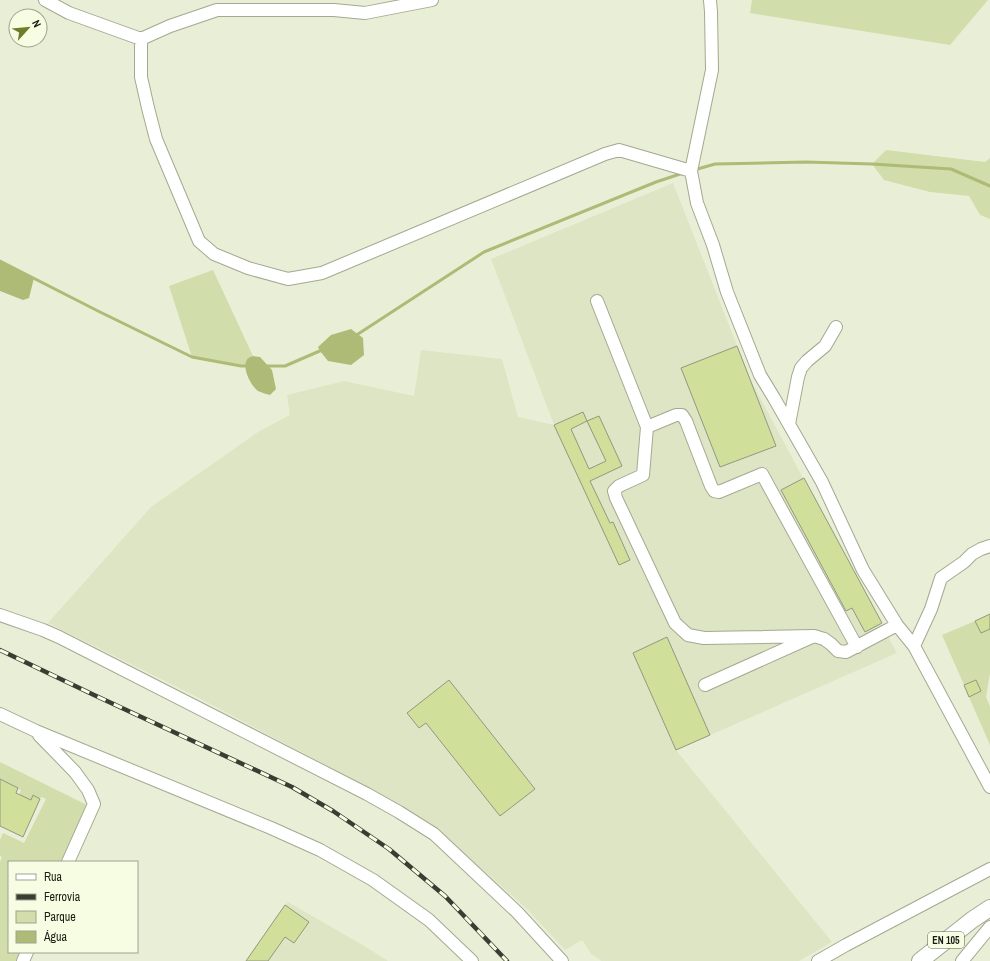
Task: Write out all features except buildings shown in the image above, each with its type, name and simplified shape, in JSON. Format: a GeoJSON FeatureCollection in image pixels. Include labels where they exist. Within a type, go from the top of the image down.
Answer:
{"type":"FeatureCollection","features":[{"type":"Feature","properties":{"kind":"main road","name":"EN 105"},"geometry":{"type":"LineString","coordinates":[[920,961],[972,920],[990,908]]}},
{"type":"Feature","properties":{"kind":"street"},"geometry":{"type":"LineString","coordinates":[[45,0],[69,13],[141,39],[170,26],[217,10],[334,10],[365,13],[432,0]]}},
{"type":"Feature","properties":{"kind":"street"},"geometry":{"type":"LineString","coordinates":[[710,0],[712,70],[691,171],[697,203],[713,245],[728,292],[760,375],[822,482],[863,570],[897,625],[914,646],[990,787]]}},
{"type":"Feature","properties":{"kind":"street"},"geometry":{"type":"LineString","coordinates":[[141,39],[141,77],[156,139],[199,241],[214,254],[248,268],[288,279],[322,273],[605,154],[619,150],[691,171]]}},
{"type":"Feature","properties":{"kind":"street"},"geometry":{"type":"LineString","coordinates":[[597,301],[647,427],[643,474],[619,486],[614,491],[675,623],[688,635],[704,638],[814,636],[824,639],[838,651],[846,652],[897,625]]}},
{"type":"Feature","properties":{"kind":"street"},"geometry":{"type":"LineString","coordinates":[[788,424],[801,368],[824,346],[836,327]]}},
{"type":"Feature","properties":{"kind":"street"},"geometry":{"type":"LineString","coordinates":[[647,427],[676,415],[682,415],[686,421],[714,491],[719,492],[762,474],[857,647]]}},
{"type":"Feature","properties":{"kind":"street"},"geometry":{"type":"LineString","coordinates":[[914,646],[931,609],[941,578],[964,562],[972,554],[990,546]]}},
{"type":"Feature","properties":{"kind":"street"},"geometry":{"type":"LineString","coordinates":[[0,615],[59,637],[360,790],[400,812],[434,834],[517,912],[562,961]]}},
{"type":"Feature","properties":{"kind":"street"},"geometry":{"type":"LineString","coordinates":[[705,685],[814,636]]}},
{"type":"Feature","properties":{"kind":"street"},"geometry":{"type":"LineString","coordinates":[[0,714],[36,731],[271,828],[320,850],[373,880],[429,920],[458,957],[472,961]]}},
{"type":"Feature","properties":{"kind":"street"},"geometry":{"type":"LineString","coordinates":[[36,731],[75,772],[88,790],[94,804],[68,861]]}},
{"type":"Feature","properties":{"kind":"street"},"geometry":{"type":"LineString","coordinates":[[818,961],[990,869]]}},
{"type":"Feature","properties":{"kind":"street"},"geometry":{"type":"LineString","coordinates":[[962,961],[990,927]]}},
{"type":"Feature","properties":{"kind":"shaded area"},"geometry":{"type":"Polygon","coordinates":[[[673,183],[751,381],[897,653],[676,750],[832,942],[799,961],[601,961],[591,954],[582,940],[565,950],[526,908],[430,823],[335,770],[195,696],[48,623],[151,507],[258,432],[290,415],[287,395],[344,381],[414,396],[421,350],[502,359],[518,417],[554,425],[491,259],[673,183]]]}},
{"type":"Feature","properties":{"kind":"shaded area"},"geometry":{"type":"Polygon","coordinates":[[[288,902],[366,947],[388,961],[246,961],[288,902]]]}},
{"type":"Feature","properties":{"kind":"green space"},"geometry":{"type":"Polygon","coordinates":[[[752,0],[988,0],[950,45],[750,13],[752,0]]]}},
{"type":"Feature","properties":{"kind":"green space"},"geometry":{"type":"Polygon","coordinates":[[[886,150],[985,162],[990,158],[990,219],[980,215],[969,196],[930,192],[884,180],[872,164],[886,150]]]}},
{"type":"Feature","properties":{"kind":"green space"},"geometry":{"type":"Polygon","coordinates":[[[213,270],[253,356],[246,363],[246,367],[192,357],[169,286],[213,270]]]}},
{"type":"Feature","properties":{"kind":"green space"},"geometry":{"type":"Polygon","coordinates":[[[975,621],[981,633],[990,629],[990,673],[986,697],[990,707],[990,745],[969,697],[981,691],[976,680],[964,685],[942,635],[975,621]]]}},
{"type":"Feature","properties":{"kind":"green space"},"geometry":{"type":"Polygon","coordinates":[[[0,762],[87,805],[61,861],[8,861],[8,953],[20,953],[16,961],[0,961],[0,862],[2,857],[0,856],[0,840],[3,833],[24,843],[46,799],[41,797],[40,799],[33,795],[31,800],[19,795],[21,790],[0,779],[0,762]]]}},
{"type":"Feature","properties":{"kind":"water"},"geometry":{"type":"Polygon","coordinates":[[[0,261],[34,278],[29,298],[23,300],[0,291],[0,261]]]}},
{"type":"Feature","properties":{"kind":"water"},"geometry":{"type":"Polygon","coordinates":[[[351,329],[363,338],[364,355],[351,365],[328,361],[318,347],[331,335],[351,329]]]}},
{"type":"Feature","properties":{"kind":"water"},"geometry":{"type":"Polygon","coordinates":[[[253,356],[260,357],[272,370],[276,389],[270,395],[258,391],[248,378],[245,365],[248,359],[253,356]]]}},
{"type":"Feature","properties":{"kind":"waterway"},"geometry":{"type":"LineString","coordinates":[[694,170],[715,164],[806,162],[872,164],[951,169],[990,186]]}},
{"type":"Feature","properties":{"kind":"waterway"},"geometry":{"type":"LineString","coordinates":[[355,336],[484,252],[656,182],[683,173]]}},
{"type":"Feature","properties":{"kind":"waterway"},"geometry":{"type":"LineString","coordinates":[[0,261],[192,357],[241,366],[249,366]]}},
{"type":"Feature","properties":{"kind":"waterway"},"geometry":{"type":"LineString","coordinates":[[265,366],[285,366],[322,350]]}},
{"type":"Feature","properties":{"kind":"railway"},"geometry":{"type":"LineString","coordinates":[[0,650],[292,787],[333,811],[389,849],[445,896],[507,961]]}}]}
